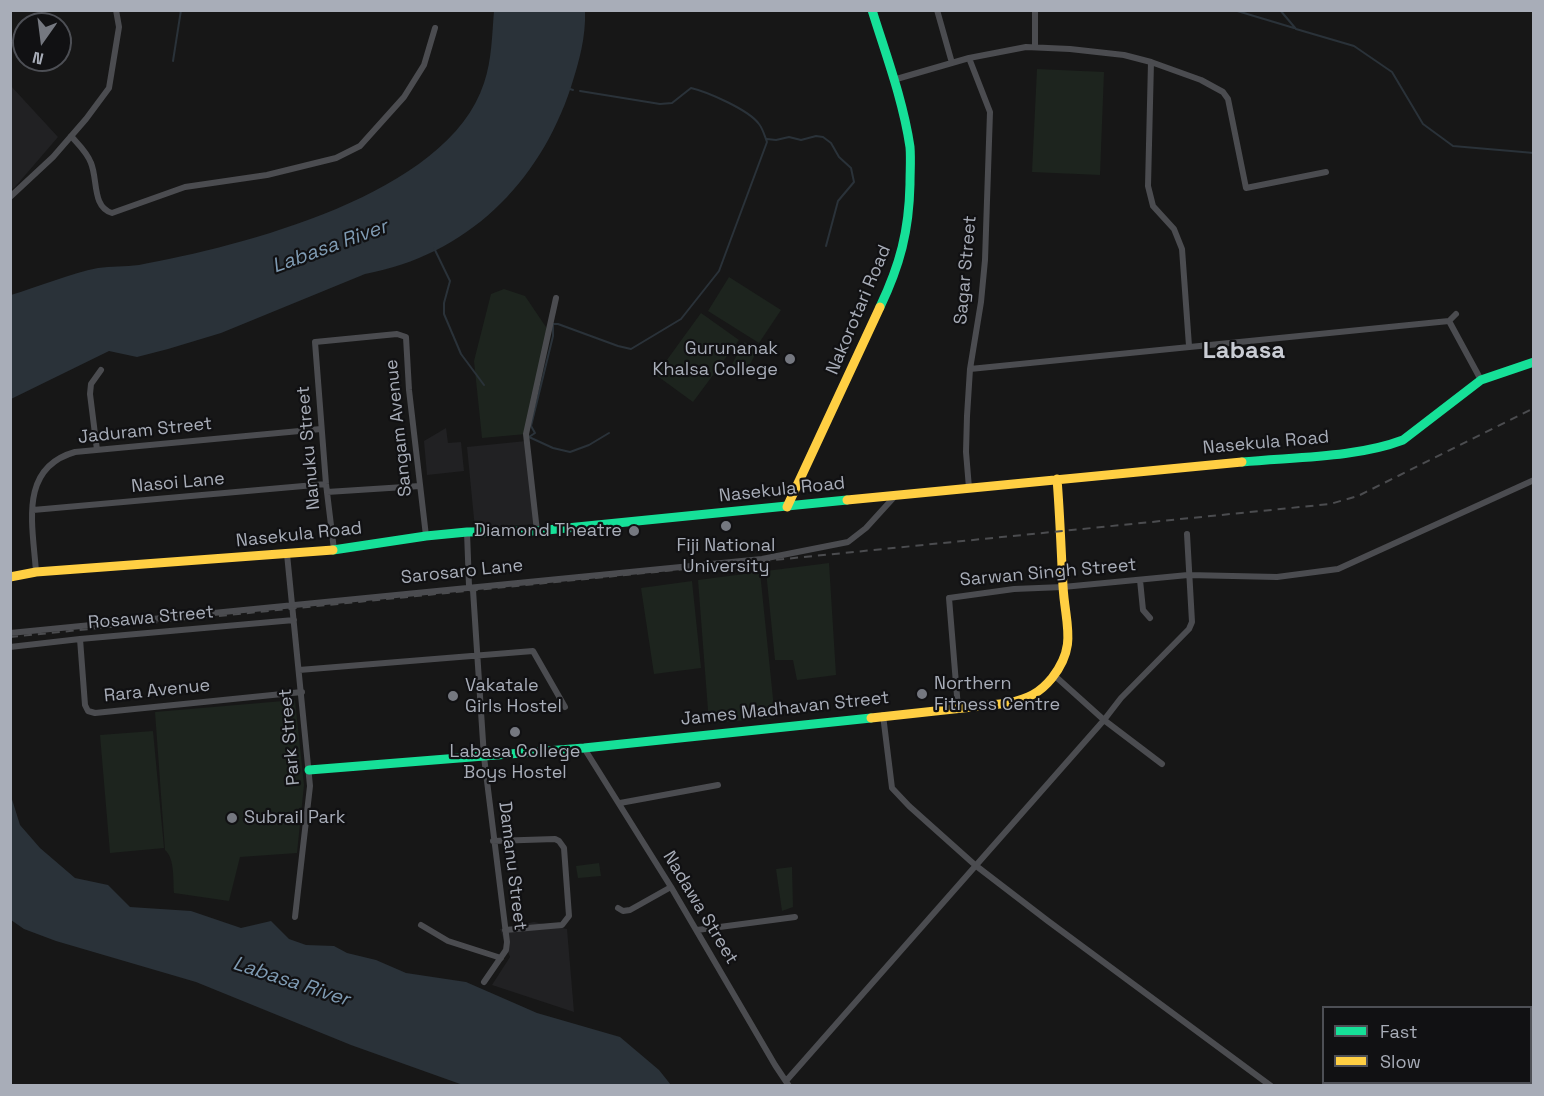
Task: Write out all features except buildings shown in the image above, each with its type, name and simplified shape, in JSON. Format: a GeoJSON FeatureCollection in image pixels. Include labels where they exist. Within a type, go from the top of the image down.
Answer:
{"type":"FeatureCollection","features":[{"type":"Feature","properties":{"kind":"main road","name":"Nakorotari Road"},"geometry":{"type":"LineString","coordinates":[[787,507],[890,288],[904,253],[908,231],[909,144],[872,10]]}},
{"type":"Feature","properties":{"kind":"main road","name":"Nasekula Road"},"geometry":{"type":"LineString","coordinates":[[10,577],[36,572],[334,550],[467,532],[537,531],[1379,448],[1403,440],[1481,380],[1533,362]]}},
{"type":"Feature","properties":{"kind":"main road","name":"James Madhavan Street"},"geometry":{"type":"LineString","coordinates":[[309,770],[584,748],[1009,703],[1030,698],[1055,676],[1062,665],[1069,637],[1063,587],[1062,532],[1057,479]]}},
{"type":"Feature","properties":{"kind":"street"},"geometry":{"type":"LineString","coordinates":[[10,196],[53,156],[109,88],[119,27],[116,10]]}},
{"type":"Feature","properties":{"kind":"street"},"geometry":{"type":"LineString","coordinates":[[938,10],[952,63]]}},
{"type":"Feature","properties":{"kind":"street"},"geometry":{"type":"LineString","coordinates":[[1035,10],[1035,47]]}},
{"type":"Feature","properties":{"kind":"street"},"geometry":{"type":"LineString","coordinates":[[71,136],[88,155],[92,165],[98,202],[104,211],[112,213],[185,187],[267,175],[336,158],[360,146],[404,97],[424,65],[435,28]]}},
{"type":"Feature","properties":{"kind":"street"},"geometry":{"type":"LineString","coordinates":[[893,80],[969,58],[1026,47],[1124,55],[1201,80],[1223,92],[1228,99],[1246,188],[1326,172]]}},
{"type":"Feature","properties":{"kind":"street","name":"Sagar Street"},"geometry":{"type":"LineString","coordinates":[[969,58],[990,112],[986,260],[970,369],[966,452],[969,488]]}},
{"type":"Feature","properties":{"kind":"street"},"geometry":{"type":"LineString","coordinates":[[1151,62],[1148,186],[1153,206],[1174,229],[1182,249],[1189,346]]}},
{"type":"Feature","properties":{"kind":"street"},"geometry":{"type":"LineString","coordinates":[[537,531],[526,434],[556,298]]}},
{"type":"Feature","properties":{"kind":"street"},"geometry":{"type":"LineString","coordinates":[[970,369],[1449,321],[1456,314]]}},
{"type":"Feature","properties":{"kind":"street"},"geometry":{"type":"LineString","coordinates":[[1449,321],[1481,380]]}},
{"type":"Feature","properties":{"kind":"street","name":"Sangam Avenue"},"geometry":{"type":"LineString","coordinates":[[315,342],[397,334],[406,337],[409,390],[426,536]]}},
{"type":"Feature","properties":{"kind":"street","name":"Nanuku Street"},"geometry":{"type":"LineString","coordinates":[[315,342],[326,484],[334,550]]}},
{"type":"Feature","properties":{"kind":"street"},"geometry":{"type":"LineString","coordinates":[[97,450],[90,394],[91,384],[101,370]]}},
{"type":"Feature","properties":{"kind":"street","name":"Jaduram Street"},"geometry":{"type":"LineString","coordinates":[[36,572],[34,491],[41,475],[60,456],[75,452],[321,429]]}},
{"type":"Feature","properties":{"kind":"street","name":"Sarwan Singh Street"},"geometry":{"type":"LineString","coordinates":[[958,708],[949,598],[1014,589],[1063,587],[1188,575],[1277,577],[1338,569],[1533,480]]}},
{"type":"Feature","properties":{"kind":"street","name":"Nasoi Lane"},"geometry":{"type":"LineString","coordinates":[[33,510],[326,484]]}},
{"type":"Feature","properties":{"kind":"street"},"geometry":{"type":"LineString","coordinates":[[327,492],[420,486]]}},
{"type":"Feature","properties":{"kind":"street","name":"Sarosaro Lane"},"geometry":{"type":"LineString","coordinates":[[10,633],[762,558],[848,542],[866,528],[897,495]]}},
{"type":"Feature","properties":{"kind":"street","name":"Damanu Street"},"geometry":{"type":"LineString","coordinates":[[467,532],[469,586],[473,590],[484,757],[506,930],[506,950],[484,982]]}},
{"type":"Feature","properties":{"kind":"street"},"geometry":{"type":"LineString","coordinates":[[788,1083],[975,865],[1104,720],[1120,698],[1189,629],[1191,622],[1187,534]]}},
{"type":"Feature","properties":{"kind":"street","name":"Park Street"},"geometry":{"type":"LineString","coordinates":[[287,554],[302,692],[310,800],[295,916]]}},
{"type":"Feature","properties":{"kind":"street"},"geometry":{"type":"LineString","coordinates":[[1140,580],[1143,610],[1150,618]]}},
{"type":"Feature","properties":{"kind":"street","name":"Rosawa Street"},"geometry":{"type":"LineString","coordinates":[[10,647],[294,620]]}},
{"type":"Feature","properties":{"kind":"street","name":"Rara Avenue"},"geometry":{"type":"LineString","coordinates":[[80,639],[85,705],[88,711],[302,692]]}},
{"type":"Feature","properties":{"kind":"street"},"geometry":{"type":"LineString","coordinates":[[299,670],[533,651],[565,707]]}},
{"type":"Feature","properties":{"kind":"street"},"geometry":{"type":"LineString","coordinates":[[1055,676],[1104,720],[1162,764]]}},
{"type":"Feature","properties":{"kind":"street"},"geometry":{"type":"LineString","coordinates":[[883,715],[892,788],[975,865],[1271,1086]]}},
{"type":"Feature","properties":{"kind":"street","name":"Nadawa Street"},"geometry":{"type":"LineString","coordinates":[[584,748],[620,803],[775,1065],[788,1083]]}},
{"type":"Feature","properties":{"kind":"street"},"geometry":{"type":"LineString","coordinates":[[620,803],[718,785]]}},
{"type":"Feature","properties":{"kind":"street"},"geometry":{"type":"LineString","coordinates":[[493,841],[555,839],[564,848],[569,916],[567,921],[562,925],[506,930]]}},
{"type":"Feature","properties":{"kind":"street"},"geometry":{"type":"LineString","coordinates":[[618,908],[623,911],[630,910],[671,887]]}},
{"type":"Feature","properties":{"kind":"street"},"geometry":{"type":"LineString","coordinates":[[696,930],[795,917]]}},
{"type":"Feature","properties":{"kind":"street"},"geometry":{"type":"LineString","coordinates":[[421,925],[448,940],[501,958]]}},
{"type":"Feature","properties":{"kind":"shaded area"},"geometry":{"type":"Polygon","coordinates":[[[1037,69],[1104,72],[1100,175],[1032,172],[1037,69]]]}},
{"type":"Feature","properties":{"kind":"shaded area"},"geometry":{"type":"Polygon","coordinates":[[[11,86],[58,137],[11,190],[11,86]]]}},
{"type":"Feature","properties":{"kind":"shaded area"},"geometry":{"type":"Polygon","coordinates":[[[729,277],[781,310],[759,343],[708,311],[729,277]]]}},
{"type":"Feature","properties":{"kind":"shaded area"},"geometry":{"type":"Polygon","coordinates":[[[504,289],[525,296],[550,333],[526,434],[482,438],[474,361],[491,294],[504,289]]]}},
{"type":"Feature","properties":{"kind":"shaded area"},"geometry":{"type":"Polygon","coordinates":[[[701,313],[739,340],[693,402],[656,375],[701,313]]]}},
{"type":"Feature","properties":{"kind":"shaded area"},"geometry":{"type":"Polygon","coordinates":[[[744,342],[758,349],[745,374],[731,366],[744,342]]]}},
{"type":"Feature","properties":{"kind":"shaded area"},"geometry":{"type":"Polygon","coordinates":[[[446,428],[448,443],[461,442],[464,471],[427,475],[424,441],[446,428]]]}},
{"type":"Feature","properties":{"kind":"shaded area"},"geometry":{"type":"Polygon","coordinates":[[[526,441],[534,524],[475,529],[467,447],[526,441]]]}},
{"type":"Feature","properties":{"kind":"shaded area"},"geometry":{"type":"Polygon","coordinates":[[[829,563],[836,675],[797,680],[793,660],[775,660],[766,571],[829,563]]]}},
{"type":"Feature","properties":{"kind":"shaded area"},"geometry":{"type":"Polygon","coordinates":[[[760,572],[775,718],[709,723],[698,580],[760,572]]]}},
{"type":"Feature","properties":{"kind":"shaded area"},"geometry":{"type":"Polygon","coordinates":[[[692,581],[701,668],[654,674],[641,588],[692,581]]]}},
{"type":"Feature","properties":{"kind":"shaded area","name":"Subrail Park"},"geometry":{"type":"Polygon","coordinates":[[[295,700],[304,785],[297,853],[240,857],[229,901],[174,893],[172,864],[165,850],[155,712],[295,700]]]}},
{"type":"Feature","properties":{"kind":"shaded area"},"geometry":{"type":"Polygon","coordinates":[[[153,731],[164,848],[110,853],[100,735],[153,731]]]}},
{"type":"Feature","properties":{"kind":"shaded area"},"geometry":{"type":"Polygon","coordinates":[[[599,863],[601,876],[578,878],[576,866],[599,863]]]}},
{"type":"Feature","properties":{"kind":"shaded area"},"geometry":{"type":"Polygon","coordinates":[[[792,867],[793,907],[782,911],[776,869],[792,867]]]}},
{"type":"Feature","properties":{"kind":"shaded area"},"geometry":{"type":"Polygon","coordinates":[[[534,922],[567,929],[574,1012],[492,985],[510,957],[500,929],[534,922]]]}},
{"type":"Feature","properties":{"kind":"water","name":"Labasa River"},"geometry":{"type":"Polygon","coordinates":[[[494,11],[585,11],[583,40],[571,87],[557,122],[540,154],[519,184],[494,210],[467,232],[436,250],[402,264],[365,274],[221,333],[137,357],[109,351],[11,399],[11,295],[88,270],[139,265],[182,256],[283,229],[336,209],[386,185],[429,156],[463,122],[487,74],[494,11]]]}},
{"type":"Feature","properties":{"kind":"water","name":"Labasa River"},"geometry":{"type":"Polygon","coordinates":[[[11,796],[20,825],[40,848],[75,878],[108,885],[130,907],[191,911],[241,928],[271,921],[289,939],[306,945],[334,946],[347,953],[376,960],[406,973],[466,982],[537,1013],[620,1037],[659,1070],[671,1085],[463,1085],[351,1045],[196,982],[56,941],[24,929],[11,920],[11,796]]]}},
{"type":"Feature","properties":{"kind":"waterway"},"geometry":{"type":"LineString","coordinates":[[173,61],[181,10]]}},
{"type":"Feature","properties":{"kind":"waterway"},"geometry":{"type":"LineString","coordinates":[[1234,10],[1294,28]]}},
{"type":"Feature","properties":{"kind":"waterway"},"geometry":{"type":"LineString","coordinates":[[1280,10],[1296,29],[1354,46],[1392,72],[1423,124],[1453,146],[1534,153]]}},
{"type":"Feature","properties":{"kind":"waterway"},"geometry":{"type":"LineString","coordinates":[[580,91],[660,104],[672,103],[691,88],[717,97],[747,113],[759,124],[767,142],[719,271],[681,319],[631,349],[553,324],[553,336],[531,426],[535,433],[529,437],[553,448],[570,452],[589,445],[609,433]]}},
{"type":"Feature","properties":{"kind":"waterway"},"geometry":{"type":"LineString","coordinates":[[767,139],[776,140],[789,137],[801,140],[816,136],[823,137],[831,143],[839,157],[851,168],[854,182],[838,201],[826,246]]}},
{"type":"Feature","properties":{"kind":"waterway"},"geometry":{"type":"LineString","coordinates":[[434,248],[450,281],[444,303],[444,314],[461,354],[484,385]]}},
{"type":"Feature","properties":{"kind":"railway"},"geometry":{"type":"LineString","coordinates":[[10,637],[1330,504],[1358,496],[1534,408]]}},
{"type":"Feature","properties":{"kind":"traffic: fast"},"geometry":{"type":"LineString","coordinates":[[872,10],[899,95],[910,147],[908,217],[898,262],[880,307]]}},
{"type":"Feature","properties":{"kind":"traffic: fast"},"geometry":{"type":"LineString","coordinates":[[1242,462],[1345,454],[1403,440],[1481,380],[1534,362]]}},
{"type":"Feature","properties":{"kind":"traffic: fast"},"geometry":{"type":"LineString","coordinates":[[333,550],[467,532],[537,531],[847,500]]}},
{"type":"Feature","properties":{"kind":"traffic: fast"},"geometry":{"type":"LineString","coordinates":[[309,770],[584,748],[871,718]]}},
{"type":"Feature","properties":{"kind":"traffic: slow"},"geometry":{"type":"LineString","coordinates":[[787,507],[880,307]]}},
{"type":"Feature","properties":{"kind":"traffic: slow"},"geometry":{"type":"LineString","coordinates":[[847,500],[1242,462]]}},
{"type":"Feature","properties":{"kind":"traffic: slow"},"geometry":{"type":"LineString","coordinates":[[871,718],[1009,703],[1033,695],[1052,678],[1065,655],[1068,634],[1057,479]]}},
{"type":"Feature","properties":{"kind":"traffic: slow"},"geometry":{"type":"LineString","coordinates":[[10,577],[36,572],[333,550]]}},
{"type":"Feature","properties":{"kind":"place","name":"Gurunanak Khalsa College"},"geometry":{"type":"Point","coordinates":[790,359]}},
{"type":"Feature","properties":{"kind":"place","name":"Fiji National University"},"geometry":{"type":"Point","coordinates":[726,526]}},
{"type":"Feature","properties":{"kind":"place","name":"Diamond Theatre"},"geometry":{"type":"Point","coordinates":[634,531]}},
{"type":"Feature","properties":{"kind":"place","name":"Northern Fitness Centre"},"geometry":{"type":"Point","coordinates":[922,694]}},
{"type":"Feature","properties":{"kind":"place","name":"Vakatale Girls Hostel"},"geometry":{"type":"Point","coordinates":[453,696]}},
{"type":"Feature","properties":{"kind":"place","name":"Labasa College Boys Hostel"},"geometry":{"type":"Point","coordinates":[515,732]}},
{"type":"Feature","properties":{"kind":"place","name":"Subrail Park"},"geometry":{"type":"Point","coordinates":[232,818]}},
{"type":"Feature","properties":{"kind":"district","name":"Labasa"},"geometry":{"type":"Point","coordinates":[1244,351]}}]}
